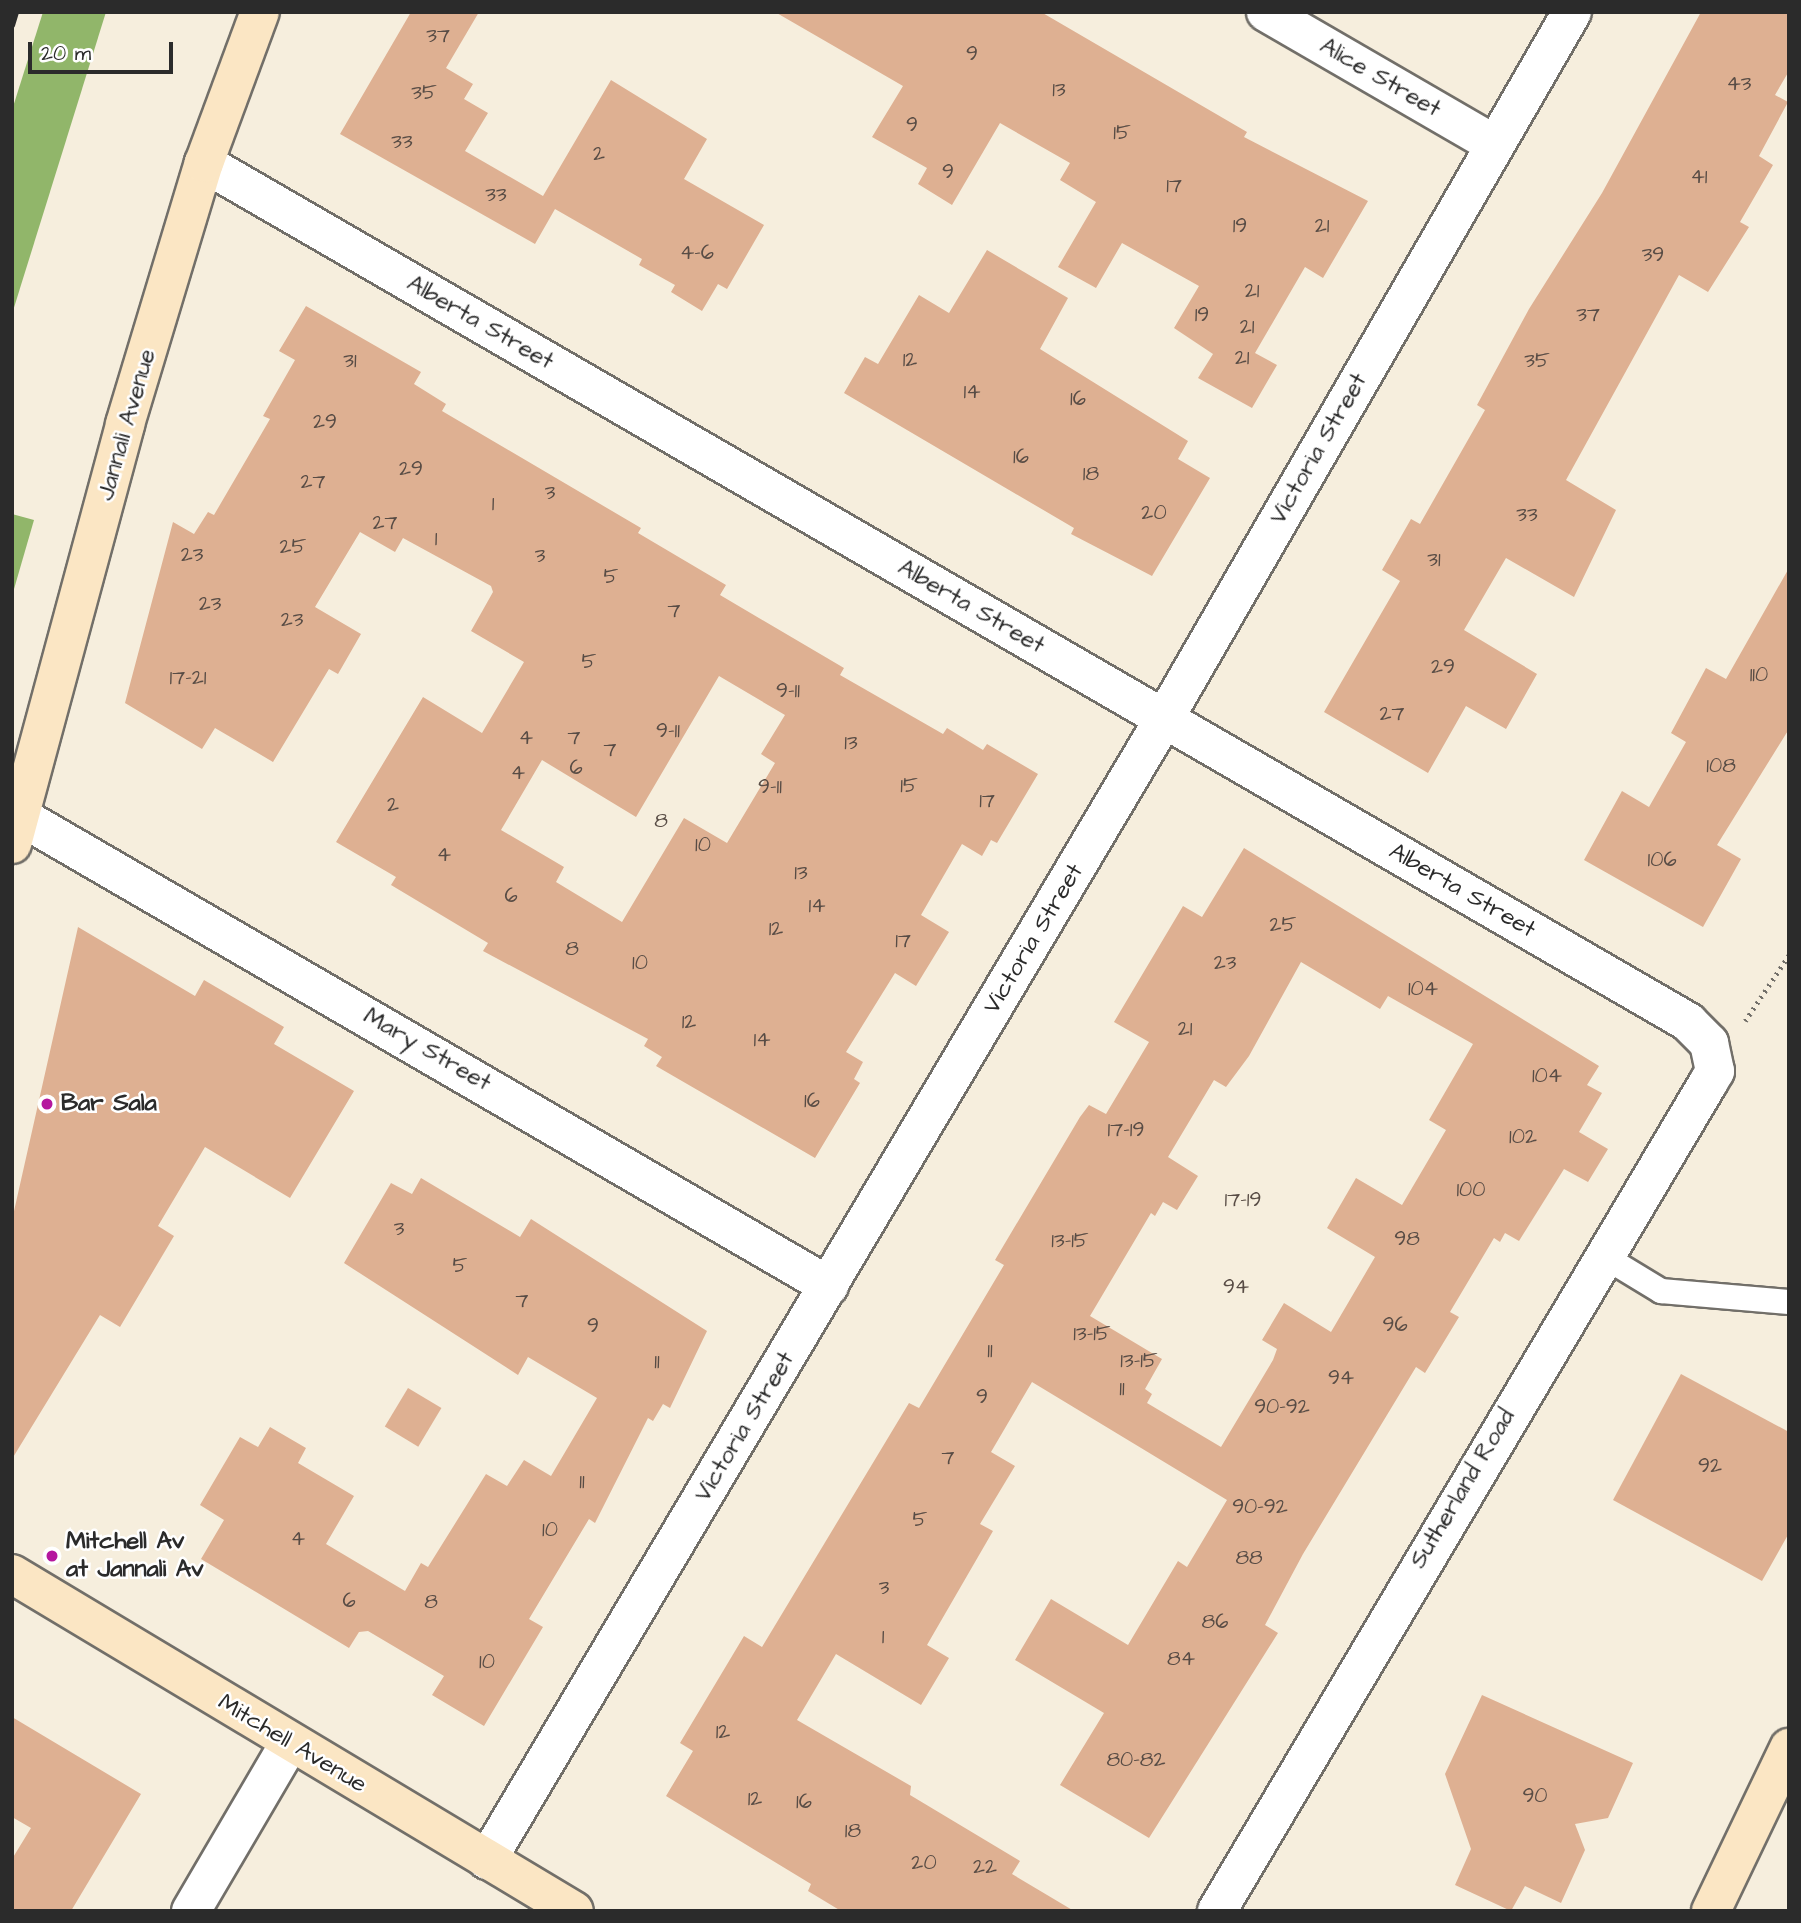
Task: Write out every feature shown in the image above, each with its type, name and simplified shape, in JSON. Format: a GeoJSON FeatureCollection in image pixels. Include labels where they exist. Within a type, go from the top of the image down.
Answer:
{"type":"FeatureCollection","features":[{"type":"Feature","properties":{"kind":"street","name":"Jannali Avenue"},"geometry":{"type":"LineString","coordinates":[[18,831],[125,424],[204,163],[260,12]]}},
{"type":"Feature","properties":{"kind":"street","name":"Alice Street"},"geometry":{"type":"LineString","coordinates":[[1266,12],[1494,144]]}},
{"type":"Feature","properties":{"kind":"street","name":"Victoria Street"},"geometry":{"type":"LineString","coordinates":[[487,1860],[1164,719],[1572,12]]}},
{"type":"Feature","properties":{"kind":"street","name":"Alberta Street"},"geometry":{"type":"LineString","coordinates":[[204,163],[1688,1022],[1709,1042],[1715,1071]]}},
{"type":"Feature","properties":{"kind":"street","name":"Mary Street"},"geometry":{"type":"LineString","coordinates":[[18,831],[829,1286]]}},
{"type":"Feature","properties":{"kind":"street","name":"Sutherland Road"},"geometry":{"type":"LineString","coordinates":[[1217,1911],[1715,1071]]}},
{"type":"Feature","properties":{"kind":"street","name":"Mitchell Avenue"},"geometry":{"type":"LineString","coordinates":[[12,1574],[574,1911]]}},
{"type":"Feature","properties":{"kind":"street"},"geometry":{"type":"LineString","coordinates":[[191,1911],[290,1742]]}},
{"type":"Feature","properties":{"kind":"street"},"geometry":{"type":"LineString","coordinates":[[1711,1911],[1789,1748]]}},
{"type":"Feature","properties":{"kind":"lane"},"geometry":{"type":"LineString","coordinates":[[1605,1257],[1661,1291],[1789,1302]]}},
{"type":"Feature","properties":{"kind":"path"},"geometry":{"type":"LineString","coordinates":[[1715,1071],[1789,955]]}},
{"type":"Feature","properties":{"kind":"green space"},"geometry":{"type":"Polygon","coordinates":[[[43,12],[106,12],[12,314],[12,110],[43,12]]]}},
{"type":"Feature","properties":{"kind":"green space"},"geometry":{"type":"Polygon","coordinates":[[[12,514],[34,520],[12,596],[12,514]]]}},
{"type":"Feature","properties":{"kind":"building"},"geometry":{"type":"Polygon","coordinates":[[[411,12],[479,12],[446,68],[473,84],[464,99],[488,113],[465,151],[543,196],[611,80],[707,139],[684,179],[764,225],[727,289],[718,284],[702,311],[671,292],[675,285],[639,265],[642,259],[555,209],[535,244],[340,134],[411,12]]]}},
{"type":"Feature","properties":{"kind":"building"},"geometry":{"type":"Polygon","coordinates":[[[775,12],[1041,12],[1247,132],[1244,137],[1368,201],[1323,278],[1305,267],[1255,353],[1277,365],[1252,408],[1198,378],[1213,354],[1174,328],[1199,286],[1122,243],[1096,288],[1058,267],[1096,202],[1060,180],[1070,163],[1000,123],[952,205],[918,184],[927,168],[872,137],[903,86],[775,12]]]}},
{"type":"Feature","properties":{"kind":"building"},"geometry":{"type":"Polygon","coordinates":[[[1701,12],[1789,12],[1789,71],[1775,95],[1788,102],[1759,156],[1773,165],[1740,222],[1749,227],[1708,292],[1679,275],[1566,480],[1616,510],[1574,597],[1506,558],[1464,630],[1537,674],[1506,729],[1466,706],[1428,773],[1324,712],[1400,581],[1382,570],[1411,519],[1420,524],[1485,410],[1477,405],[1529,309],[1602,193],[1701,12]]]}},
{"type":"Feature","properties":{"kind":"building"},"geometry":{"type":"Polygon","coordinates":[[[987,250],[1068,298],[1040,349],[1188,441],[1178,459],[1210,478],[1152,576],[1071,534],[1074,528],[844,393],[865,357],[878,364],[919,295],[949,313],[987,250]]]}},
{"type":"Feature","properties":{"kind":"building"},"geometry":{"type":"Polygon","coordinates":[[[306,306],[421,372],[414,384],[446,404],[442,411],[641,528],[638,533],[726,585],[720,595],[844,668],[840,675],[943,734],[947,728],[983,750],[987,744],[1038,774],[997,843],[991,840],[982,856],[962,844],[921,915],[949,932],[916,986],[895,973],[846,1052],[863,1062],[854,1079],[860,1083],[815,1158],[656,1066],[662,1057],[644,1046],[648,1039],[483,951],[488,943],[391,885],[396,877],[336,842],[423,697],[482,733],[524,662],[471,631],[493,592],[491,586],[403,538],[395,552],[360,532],[315,607],[361,634],[338,674],[329,669],[273,762],[215,728],[202,749],[125,703],[173,522],[194,534],[208,512],[214,515],[270,419],[263,416],[295,360],[279,351],[306,306]],[[719,676],[636,817],[542,760],[501,830],[564,867],[556,882],[622,922],[684,818],[727,843],[775,763],[761,754],[785,715],[719,676]]]}},
{"type":"Feature","properties":{"kind":"building"},"geometry":{"type":"Polygon","coordinates":[[[1789,568],[1789,729],[1717,845],[1741,859],[1703,927],[1584,860],[1622,791],[1649,807],[1686,742],[1671,733],[1706,668],[1726,679],[1789,568]]]}},
{"type":"Feature","properties":{"kind":"building"},"geometry":{"type":"Polygon","coordinates":[[[1244,848],[1599,1066],[1587,1085],[1602,1093],[1579,1132],[1608,1149],[1588,1182],[1564,1169],[1519,1241],[1505,1233],[1500,1242],[1494,1238],[1450,1312],[1459,1317],[1425,1373],[1416,1367],[1303,1554],[1265,1625],[1278,1633],[1149,1838],[1060,1785],[1104,1713],[1015,1660],[1051,1599],[1128,1645],[1178,1561],[1187,1567],[1227,1500],[1032,1382],[991,1452],[1015,1466],[980,1524],[993,1531],[927,1645],[949,1658],[921,1705],[836,1654],[797,1720],[911,1786],[910,1795],[1020,1861],[1012,1874],[1074,1911],[841,1911],[808,1891],[811,1884],[666,1796],[693,1751],[680,1743],[744,1636],[762,1647],[909,1403],[919,1408],[1004,1265],[995,1260],[1080,1117],[1089,1105],[1106,1114],[1149,1042],[1114,1022],[1183,906],[1202,917],[1244,848]],[[1301,962],[1249,1056],[1226,1087],[1214,1080],[1168,1157],[1198,1176],[1177,1210],[1163,1202],[1155,1216],[1151,1213],[1090,1316],[1162,1359],[1145,1389],[1152,1394],[1147,1403],[1221,1447],[1273,1360],[1277,1349],[1262,1340],[1284,1303],[1331,1332],[1375,1257],[1327,1228],[1356,1178],[1402,1205],[1446,1130],[1429,1120],[1473,1044],[1388,996],[1380,1009],[1301,962]]]}},
{"type":"Feature","properties":{"kind":"building"},"geometry":{"type":"Polygon","coordinates":[[[78,927],[195,996],[204,980],[284,1027],[274,1044],[354,1091],[290,1198],[205,1147],[158,1226],[174,1236],[120,1327],[100,1315],[12,1459],[12,1220],[78,927]]]}},
{"type":"Feature","properties":{"kind":"building"},"geometry":{"type":"Polygon","coordinates":[[[421,1178],[520,1237],[531,1219],[707,1331],[670,1408],[663,1404],[653,1421],[648,1418],[595,1523],[589,1519],[529,1619],[543,1627],[484,1726],[432,1695],[444,1676],[368,1631],[359,1632],[349,1648],[201,1559],[224,1520],[200,1505],[240,1437],[258,1447],[270,1427],[306,1448],[298,1463],[354,1496],[326,1544],[405,1591],[421,1563],[428,1567],[486,1474],[507,1486],[524,1460],[551,1476],[597,1398],[528,1357],[518,1375],[344,1263],[391,1183],[412,1194],[421,1178]]]}},
{"type":"Feature","properties":{"kind":"building"},"geometry":{"type":"Polygon","coordinates":[[[1681,1374],[1789,1432],[1789,1533],[1762,1581],[1613,1500],[1681,1374]]]}},
{"type":"Feature","properties":{"kind":"building"},"geometry":{"type":"Polygon","coordinates":[[[408,1388],[441,1408],[418,1447],[385,1427],[408,1388]]]}},
{"type":"Feature","properties":{"kind":"building"},"geometry":{"type":"Polygon","coordinates":[[[1482,1695],[1633,1763],[1608,1818],[1575,1824],[1585,1850],[1561,1903],[1525,1886],[1511,1911],[1455,1885],[1471,1849],[1445,1774],[1482,1695]]]}},
{"type":"Feature","properties":{"kind":"building"},"geometry":{"type":"Polygon","coordinates":[[[12,1717],[141,1794],[71,1911],[12,1911],[12,1859],[31,1828],[12,1817],[12,1717]]]}},
{"type":"Feature","properties":{"kind":"railway"},"geometry":{"type":"LineString","coordinates":[[12,25],[16,12]]}},
{"type":"Feature","properties":{"kind":"place","name":"Bar Sala"},"geometry":{"type":"Point","coordinates":[47,1104]}},
{"type":"Feature","properties":{"kind":"place","name":"Mitchell Av at Jannali Av"},"geometry":{"type":"Point","coordinates":[52,1556]}}]}
